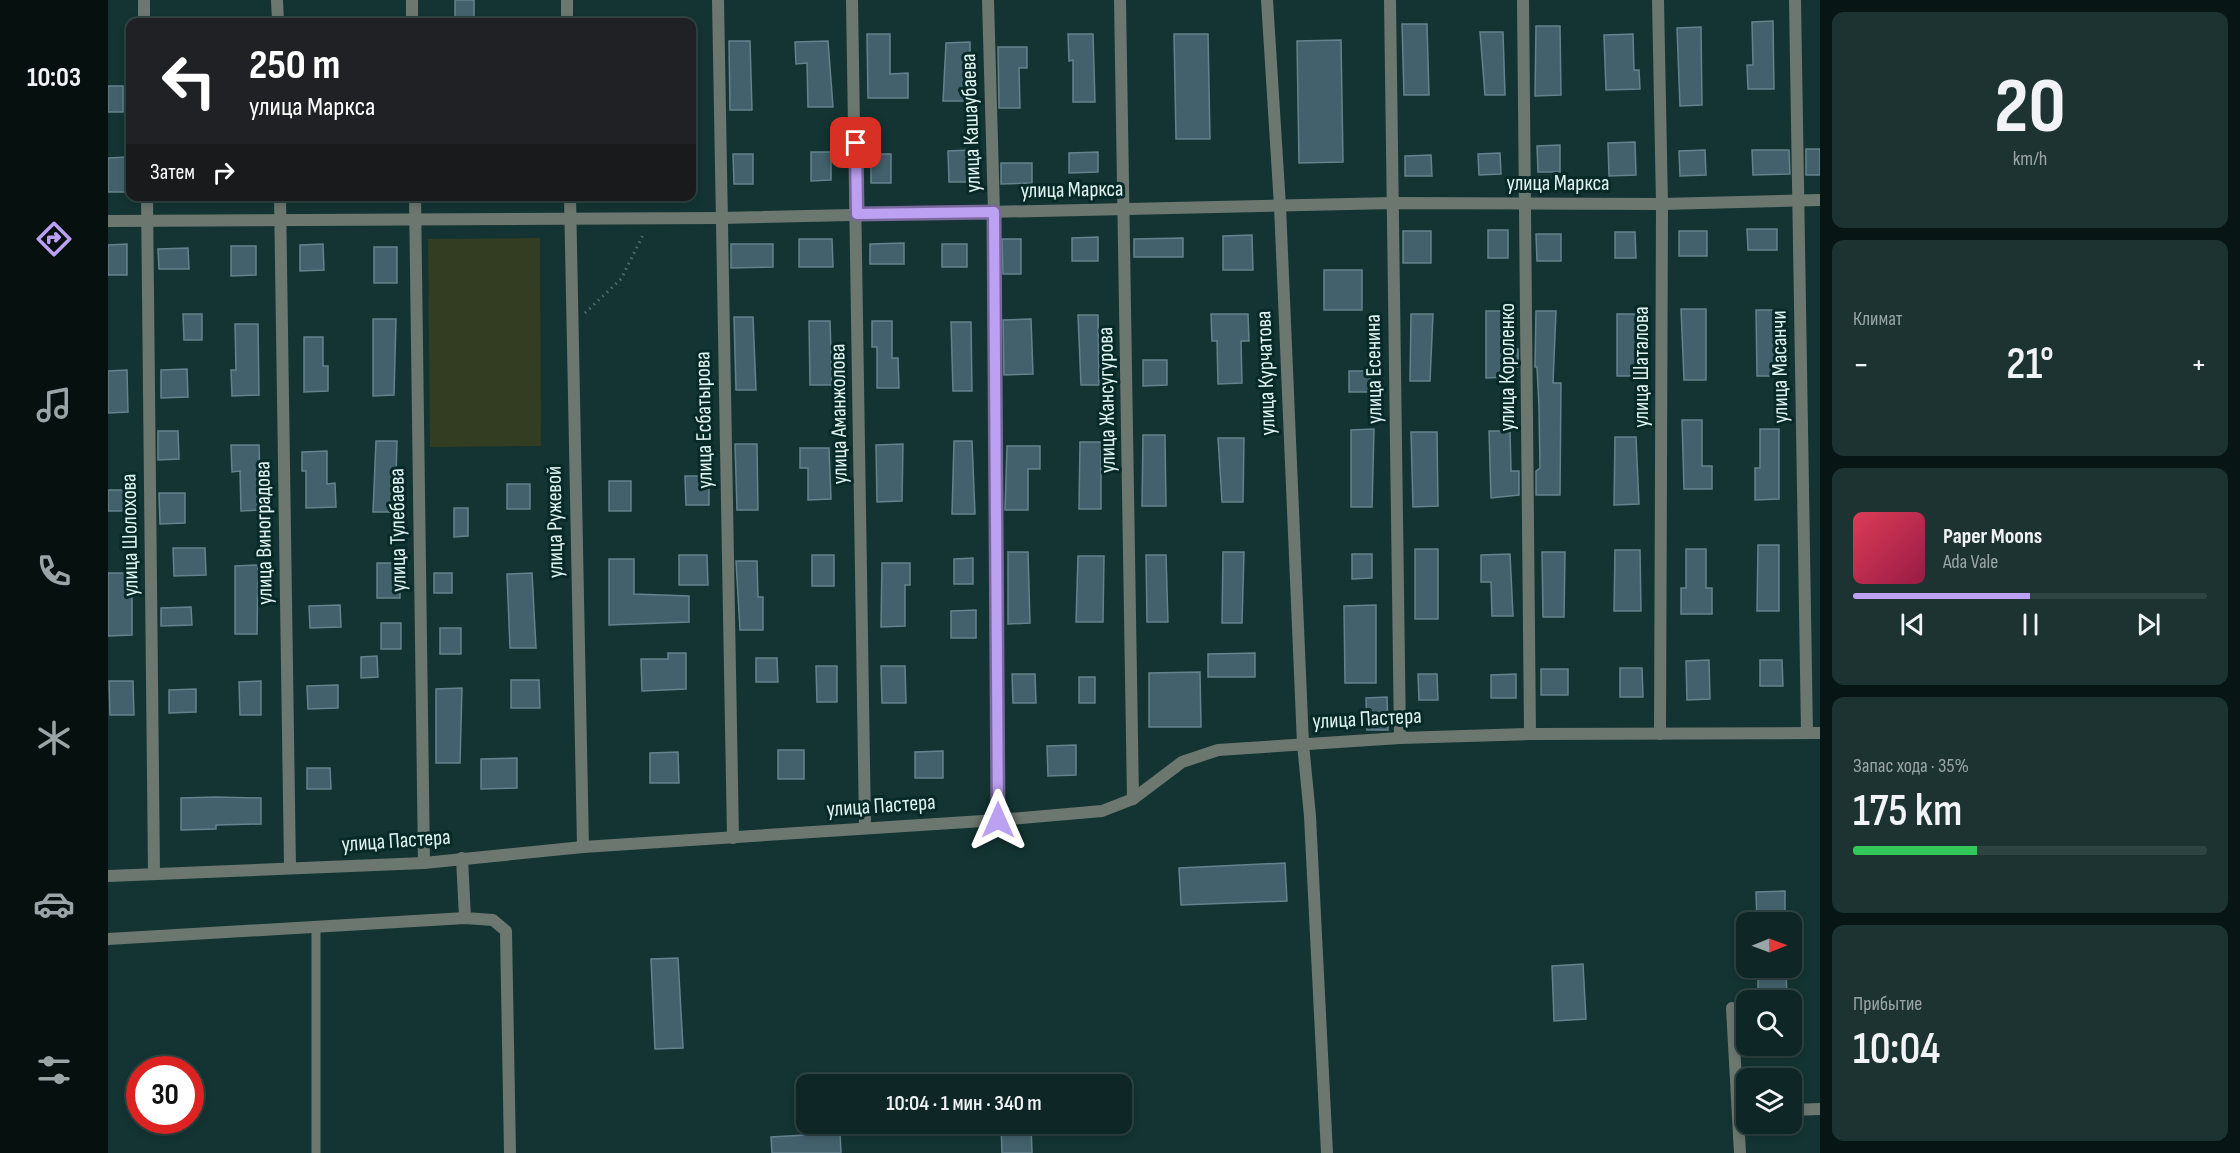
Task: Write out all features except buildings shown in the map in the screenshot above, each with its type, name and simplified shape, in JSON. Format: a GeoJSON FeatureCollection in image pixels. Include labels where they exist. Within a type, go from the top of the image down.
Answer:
{"type":"FeatureCollection","features":[{"type":"Feature","properties":{"kind":"street"},"geometry":{"type":"LineString","coordinates":[[144,0],[144,18]]}},
{"type":"Feature","properties":{"kind":"street"},"geometry":{"type":"LineString","coordinates":[[277,0],[278,18]]}},
{"type":"Feature","properties":{"kind":"street"},"geometry":{"type":"LineString","coordinates":[[412,0],[412,18]]}},
{"type":"Feature","properties":{"kind":"street"},"geometry":{"type":"LineString","coordinates":[[567,0],[567,18]]}},
{"type":"Feature","properties":{"kind":"street","name":"улица Есбатырова"},"geometry":{"type":"LineString","coordinates":[[718,0],[733,838]]}},
{"type":"Feature","properties":{"kind":"street","name":"улица Аманжолова"},"geometry":{"type":"LineString","coordinates":[[852,0],[865,827]]}},
{"type":"Feature","properties":{"kind":"street","name":"улица Кашаубаева"},"geometry":{"type":"LineString","coordinates":[[988,0],[994,212],[998,820]]}},
{"type":"Feature","properties":{"kind":"street","name":"улица Жансугурова"},"geometry":{"type":"LineString","coordinates":[[1120,0],[1133,799]]}},
{"type":"Feature","properties":{"kind":"street","name":"улица Курчатова"},"geometry":{"type":"LineString","coordinates":[[1267,0],[1280,206],[1303,744],[1310,816],[1327,1153]]}},
{"type":"Feature","properties":{"kind":"street","name":"улица Есенина"},"geometry":{"type":"LineString","coordinates":[[1390,0],[1400,738]]}},
{"type":"Feature","properties":{"kind":"street","name":"улица Короленко"},"geometry":{"type":"LineString","coordinates":[[1523,0],[1530,734]]}},
{"type":"Feature","properties":{"kind":"street","name":"улица Шаталова"},"geometry":{"type":"LineString","coordinates":[[1658,0],[1662,204],[1660,734]]}},
{"type":"Feature","properties":{"kind":"street","name":"улица Масанчи"},"geometry":{"type":"LineString","coordinates":[[1795,0],[1798,202],[1814,733]]}},
{"type":"Feature","properties":{"kind":"street","name":"улица Маркса"},"geometry":{"type":"LineString","coordinates":[[108,221],[651,219],[1393,203],[1662,204],[1820,200]]}},
{"type":"Feature","properties":{"kind":"street","name":"улица Шолохова"},"geometry":{"type":"LineString","coordinates":[[147,201],[154,873]]}},
{"type":"Feature","properties":{"kind":"street","name":"улица Виноградова"},"geometry":{"type":"LineString","coordinates":[[280,201],[291,868]]}},
{"type":"Feature","properties":{"kind":"street","name":"улица Тулебаева"},"geometry":{"type":"LineString","coordinates":[[415,201],[424,863]]}},
{"type":"Feature","properties":{"kind":"street","name":"улица Ружевой"},"geometry":{"type":"LineString","coordinates":[[570,201],[583,847]]}},
{"type":"Feature","properties":{"kind":"street","name":"улица Пастера"},"geometry":{"type":"LineString","coordinates":[[108,876],[424,863],[583,847],[1102,811],[1133,799],[1182,762],[1218,750],[1400,738],[1530,734],[1814,733]]}},
{"type":"Feature","properties":{"kind":"street"},"geometry":{"type":"LineString","coordinates":[[462,858],[465,918]]}},
{"type":"Feature","properties":{"kind":"street"},"geometry":{"type":"LineString","coordinates":[[108,939],[465,918],[493,920],[506,931],[510,1153]]}},
{"type":"Feature","properties":{"kind":"street"},"geometry":{"type":"LineString","coordinates":[[1732,1008],[1738,1068]]}},
{"type":"Feature","properties":{"kind":"street"},"geometry":{"type":"LineString","coordinates":[[1802,1110],[1820,1109]]}},
{"type":"Feature","properties":{"kind":"street"},"geometry":{"type":"LineString","coordinates":[[1740,1153],[1741,1134]]}},
{"type":"Feature","properties":{"kind":"lane"},"geometry":{"type":"LineString","coordinates":[[316,928],[316,1153]]}},
{"type":"Feature","properties":{"kind":"path"},"geometry":{"type":"LineString","coordinates":[[573,324],[621,279],[651,219]]}},
{"type":"Feature","properties":{"kind":"green space"},"geometry":{"type":"Polygon","coordinates":[[[540,238],[541,446],[430,447],[428,239],[540,238]]]}},
{"type":"Feature","properties":{"kind":"route"},"geometry":{"type":"LineString","coordinates":[[856,143],[857,214],[994,212],[998,820]]}}]}
